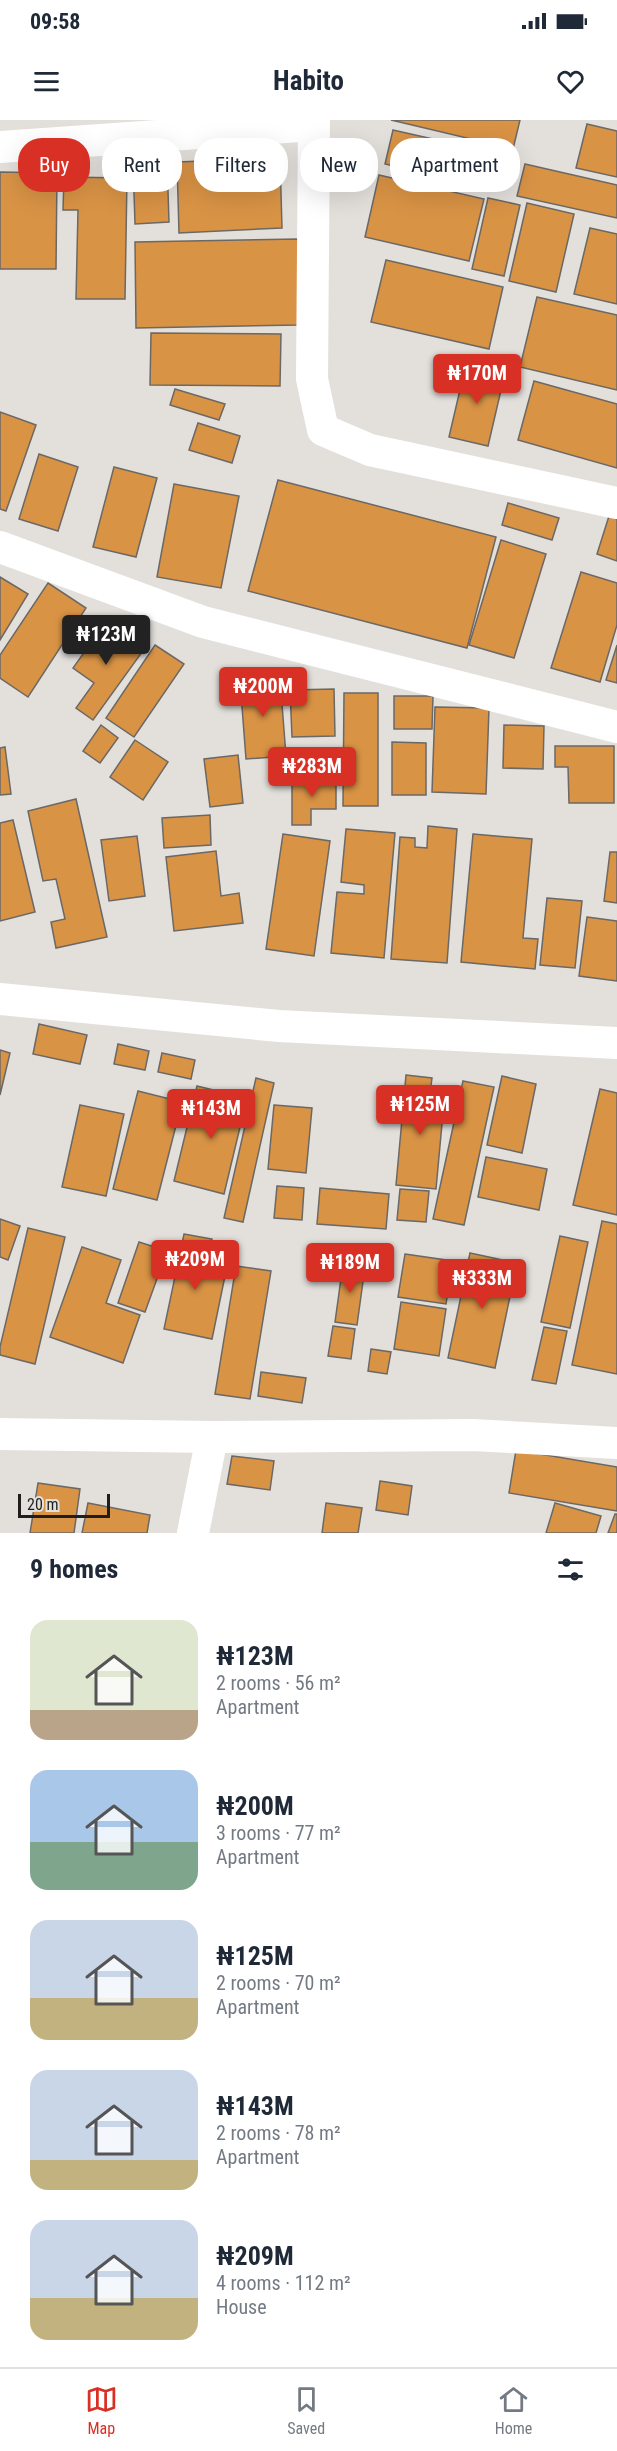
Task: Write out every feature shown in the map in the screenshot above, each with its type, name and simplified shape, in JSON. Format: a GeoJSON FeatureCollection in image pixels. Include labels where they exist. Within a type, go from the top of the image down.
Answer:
{"type":"FeatureCollection","features":[{"type":"Feature","properties":{"kind":"street"},"geometry":{"type":"LineString","coordinates":[[0,147],[314,123],[312,379],[322,430],[370,450],[617,503]]}},
{"type":"Feature","properties":{"kind":"street"},"geometry":{"type":"LineString","coordinates":[[0,548],[203,622],[617,727]]}},
{"type":"Feature","properties":{"kind":"street"},"geometry":{"type":"LineString","coordinates":[[0,999],[279,1026],[617,1043]]}},
{"type":"Feature","properties":{"kind":"street"},"geometry":{"type":"LineString","coordinates":[[0,1434],[212,1437],[472,1435],[617,1443]]}},
{"type":"Feature","properties":{"kind":"street"},"geometry":{"type":"LineString","coordinates":[[192,1533],[212,1437]]}},
{"type":"Feature","properties":{"kind":"building"},"geometry":{"type":"Polygon","coordinates":[[[391,120],[520,120],[516,138],[467,138],[391,120]]]}},
{"type":"Feature","properties":{"kind":"building"},"geometry":{"type":"Polygon","coordinates":[[[587,124],[617,131],[617,177],[576,168],[587,124]]]}},
{"type":"Feature","properties":{"kind":"building"},"geometry":{"type":"Polygon","coordinates":[[[393,130],[429,138],[391,138],[393,130]]]}},
{"type":"Feature","properties":{"kind":"building"},"geometry":{"type":"Polygon","coordinates":[[[390,143],[390,165],[385,164],[390,143]]]}},
{"type":"Feature","properties":{"kind":"building"},"geometry":{"type":"Polygon","coordinates":[[[194,161],[194,192],[281,192],[282,228],[179,233],[178,192],[182,192],[182,162],[194,161]]]}},
{"type":"Feature","properties":{"kind":"building"},"geometry":{"type":"Polygon","coordinates":[[[525,164],[617,185],[617,218],[517,196],[520,192],[525,164]]]}},
{"type":"Feature","properties":{"kind":"building"},"geometry":{"type":"Polygon","coordinates":[[[0,172],[18,172],[18,192],[57,192],[56,269],[0,269],[0,172]]]}},
{"type":"Feature","properties":{"kind":"building"},"geometry":{"type":"Polygon","coordinates":[[[379,175],[390,178],[390,192],[453,192],[484,199],[469,261],[365,237],[375,192],[378,192],[379,175]]]}},
{"type":"Feature","properties":{"kind":"building"},"geometry":{"type":"Polygon","coordinates":[[[90,177],[102,178],[102,192],[127,192],[125,299],[76,299],[78,210],[63,210],[64,192],[90,192],[90,177]]]}},
{"type":"Feature","properties":{"kind":"building"},"geometry":{"type":"Polygon","coordinates":[[[134,192],[168,192],[169,222],[135,224],[134,192]]]}},
{"type":"Feature","properties":{"kind":"building"},"geometry":{"type":"Polygon","coordinates":[[[488,198],[520,205],[504,276],[472,269],[488,198]]]}},
{"type":"Feature","properties":{"kind":"building"},"geometry":{"type":"Polygon","coordinates":[[[527,203],[574,214],[556,292],[509,281],[527,203]]]}},
{"type":"Feature","properties":{"kind":"building"},"geometry":{"type":"Polygon","coordinates":[[[590,228],[617,234],[617,304],[574,294],[590,228]]]}},
{"type":"Feature","properties":{"kind":"building"},"geometry":{"type":"Polygon","coordinates":[[[298,239],[299,325],[136,328],[135,242],[298,239]]]}},
{"type":"Feature","properties":{"kind":"building"},"geometry":{"type":"Polygon","coordinates":[[[386,260],[503,287],[489,349],[371,322],[386,260]]]}},
{"type":"Feature","properties":{"kind":"building"},"geometry":{"type":"Polygon","coordinates":[[[537,297],[617,315],[617,390],[520,367],[537,297]]]}},
{"type":"Feature","properties":{"kind":"building"},"geometry":{"type":"Polygon","coordinates":[[[151,333],[281,334],[280,386],[150,385],[151,333]]]}},
{"type":"Feature","properties":{"kind":"building"},"geometry":{"type":"Polygon","coordinates":[[[466,364],[505,373],[488,446],[449,437],[466,364]]]}},
{"type":"Feature","properties":{"kind":"building"},"geometry":{"type":"Polygon","coordinates":[[[534,381],[617,404],[617,468],[518,440],[534,381]]]}},
{"type":"Feature","properties":{"kind":"building"},"geometry":{"type":"Polygon","coordinates":[[[175,389],[225,404],[219,420],[170,405],[175,389]]]}},
{"type":"Feature","properties":{"kind":"building"},"geometry":{"type":"Polygon","coordinates":[[[0,412],[36,425],[6,511],[0,509],[0,412]]]}},
{"type":"Feature","properties":{"kind":"building"},"geometry":{"type":"Polygon","coordinates":[[[198,423],[240,436],[232,463],[189,450],[198,423]]]}},
{"type":"Feature","properties":{"kind":"building"},"geometry":{"type":"Polygon","coordinates":[[[39,454],[78,467],[58,531],[19,519],[39,454]]]}},
{"type":"Feature","properties":{"kind":"building"},"geometry":{"type":"Polygon","coordinates":[[[114,467],[157,478],[136,557],[93,547],[114,467]]]}},
{"type":"Feature","properties":{"kind":"building"},"geometry":{"type":"Polygon","coordinates":[[[278,480],[496,537],[467,648],[248,591],[278,480]]]}},
{"type":"Feature","properties":{"kind":"building"},"geometry":{"type":"Polygon","coordinates":[[[174,484],[239,496],[221,588],[157,577],[174,484]]]}},
{"type":"Feature","properties":{"kind":"building"},"geometry":{"type":"Polygon","coordinates":[[[508,503],[559,518],[552,540],[502,525],[508,503]]]}},
{"type":"Feature","properties":{"kind":"building"},"geometry":{"type":"Polygon","coordinates":[[[609,516],[617,519],[617,561],[597,554],[609,516]]]}},
{"type":"Feature","properties":{"kind":"building"},"geometry":{"type":"Polygon","coordinates":[[[501,540],[546,554],[514,658],[469,645],[501,540]]]}},
{"type":"Feature","properties":{"kind":"building"},"geometry":{"type":"Polygon","coordinates":[[[581,572],[617,583],[617,625],[600,682],[551,668],[581,572]]]}},
{"type":"Feature","properties":{"kind":"building"},"geometry":{"type":"Polygon","coordinates":[[[0,577],[28,594],[0,640],[0,577]]]}},
{"type":"Feature","properties":{"kind":"building"},"geometry":{"type":"Polygon","coordinates":[[[48,583],[86,608],[28,697],[0,678],[0,655],[48,583]]]}},
{"type":"Feature","properties":{"kind":"building"},"geometry":{"type":"Polygon","coordinates":[[[107,620],[145,648],[93,720],[76,708],[94,683],[73,668],[107,620]]]}},
{"type":"Feature","properties":{"kind":"building"},"geometry":{"type":"Polygon","coordinates":[[[155,645],[184,664],[134,737],[106,718],[155,645]]]}},
{"type":"Feature","properties":{"kind":"building"},"geometry":{"type":"Polygon","coordinates":[[[617,645],[617,683],[606,680],[617,645]]]}},
{"type":"Feature","properties":{"kind":"building"},"geometry":{"type":"Polygon","coordinates":[[[280,678],[286,756],[246,759],[240,681],[280,678]]]}},
{"type":"Feature","properties":{"kind":"building"},"geometry":{"type":"Polygon","coordinates":[[[334,689],[335,736],[292,737],[290,690],[334,689]]]}},
{"type":"Feature","properties":{"kind":"building"},"geometry":{"type":"Polygon","coordinates":[[[344,693],[378,693],[378,806],[343,806],[344,693]]]}},
{"type":"Feature","properties":{"kind":"building"},"geometry":{"type":"Polygon","coordinates":[[[394,696],[433,696],[432,729],[394,729],[394,696]]]}},
{"type":"Feature","properties":{"kind":"building"},"geometry":{"type":"Polygon","coordinates":[[[435,707],[489,708],[486,794],[432,792],[435,707]]]}},
{"type":"Feature","properties":{"kind":"building"},"geometry":{"type":"Polygon","coordinates":[[[101,725],[118,738],[100,763],[83,751],[101,725]]]}},
{"type":"Feature","properties":{"kind":"building"},"geometry":{"type":"Polygon","coordinates":[[[504,725],[544,726],[543,769],[503,768],[504,725]]]}},
{"type":"Feature","properties":{"kind":"building"},"geometry":{"type":"Polygon","coordinates":[[[135,740],[168,762],[143,800],[110,777],[135,740]]]}},
{"type":"Feature","properties":{"kind":"building"},"geometry":{"type":"Polygon","coordinates":[[[392,742],[426,743],[426,795],[392,795],[392,742]]]}},
{"type":"Feature","properties":{"kind":"building"},"geometry":{"type":"Polygon","coordinates":[[[555,746],[614,746],[614,803],[569,803],[568,767],[555,767],[555,746]]]}},
{"type":"Feature","properties":{"kind":"building"},"geometry":{"type":"Polygon","coordinates":[[[5,747],[11,794],[0,795],[0,748],[5,747]]]}},
{"type":"Feature","properties":{"kind":"building"},"geometry":{"type":"Polygon","coordinates":[[[238,755],[243,803],[210,807],[204,759],[238,755]]]}},
{"type":"Feature","properties":{"kind":"building"},"geometry":{"type":"Polygon","coordinates":[[[292,778],[336,778],[336,809],[311,809],[311,825],[292,825],[292,778]]]}},
{"type":"Feature","properties":{"kind":"building"},"geometry":{"type":"Polygon","coordinates":[[[76,799],[107,937],[56,948],[51,922],[65,919],[56,879],[43,881],[28,811],[76,799]]]}},
{"type":"Feature","properties":{"kind":"building"},"geometry":{"type":"Polygon","coordinates":[[[210,815],[211,845],[164,848],[162,818],[210,815]]]}},
{"type":"Feature","properties":{"kind":"building"},"geometry":{"type":"Polygon","coordinates":[[[13,820],[35,912],[0,921],[0,823],[13,820]]]}},
{"type":"Feature","properties":{"kind":"building"},"geometry":{"type":"Polygon","coordinates":[[[428,826],[457,829],[447,963],[391,959],[400,837],[415,838],[415,847],[427,848],[428,826]]]}},
{"type":"Feature","properties":{"kind":"building"},"geometry":{"type":"Polygon","coordinates":[[[346,829],[395,833],[384,958],[331,953],[337,892],[364,894],[364,885],[341,882],[346,829]]]}},
{"type":"Feature","properties":{"kind":"building"},"geometry":{"type":"Polygon","coordinates":[[[283,834],[330,841],[314,956],[266,949],[283,834]]]}},
{"type":"Feature","properties":{"kind":"building"},"geometry":{"type":"Polygon","coordinates":[[[473,834],[532,839],[523,938],[538,939],[535,969],[461,962],[473,834]]]}},
{"type":"Feature","properties":{"kind":"building"},"geometry":{"type":"Polygon","coordinates":[[[137,836],[145,896],[109,901],[101,840],[137,836]]]}},
{"type":"Feature","properties":{"kind":"building"},"geometry":{"type":"Polygon","coordinates":[[[216,851],[221,896],[239,893],[243,923],[174,931],[166,857],[216,851]]]}},
{"type":"Feature","properties":{"kind":"building"},"geometry":{"type":"Polygon","coordinates":[[[610,852],[617,852],[617,903],[604,901],[610,852]]]}},
{"type":"Feature","properties":{"kind":"building"},"geometry":{"type":"Polygon","coordinates":[[[547,898],[582,901],[575,968],[540,965],[547,898]]]}},
{"type":"Feature","properties":{"kind":"building"},"geometry":{"type":"Polygon","coordinates":[[[587,917],[617,921],[617,981],[579,976],[587,917]]]}},
{"type":"Feature","properties":{"kind":"building"},"geometry":{"type":"Polygon","coordinates":[[[39,1024],[87,1035],[80,1064],[33,1054],[39,1024]]]}},
{"type":"Feature","properties":{"kind":"building"},"geometry":{"type":"Polygon","coordinates":[[[118,1044],[149,1051],[145,1070],[114,1064],[118,1044]]]}},
{"type":"Feature","properties":{"kind":"building"},"geometry":{"type":"Polygon","coordinates":[[[0,1050],[10,1053],[0,1095],[0,1050]]]}},
{"type":"Feature","properties":{"kind":"building"},"geometry":{"type":"Polygon","coordinates":[[[162,1053],[195,1060],[191,1079],[158,1072],[162,1053]]]}},
{"type":"Feature","properties":{"kind":"building"},"geometry":{"type":"Polygon","coordinates":[[[406,1075],[432,1078],[429,1101],[444,1102],[436,1189],[396,1185],[406,1075]]]}},
{"type":"Feature","properties":{"kind":"building"},"geometry":{"type":"Polygon","coordinates":[[[502,1076],[536,1084],[522,1153],[487,1145],[502,1076]]]}},
{"type":"Feature","properties":{"kind":"building"},"geometry":{"type":"Polygon","coordinates":[[[256,1078],[274,1083],[243,1222],[224,1218],[256,1078]]]}},
{"type":"Feature","properties":{"kind":"building"},"geometry":{"type":"Polygon","coordinates":[[[463,1081],[494,1087],[464,1225],[433,1219],[463,1081]]]}},
{"type":"Feature","properties":{"kind":"building"},"geometry":{"type":"Polygon","coordinates":[[[197,1086],[247,1098],[224,1194],[174,1181],[197,1086]]]}},
{"type":"Feature","properties":{"kind":"building"},"geometry":{"type":"Polygon","coordinates":[[[600,1089],[617,1093],[617,1215],[573,1205],[600,1089]]]}},
{"type":"Feature","properties":{"kind":"building"},"geometry":{"type":"Polygon","coordinates":[[[138,1091],[182,1102],[157,1200],[113,1189],[138,1091]]]}},
{"type":"Feature","properties":{"kind":"building"},"geometry":{"type":"Polygon","coordinates":[[[80,1105],[124,1114],[106,1196],[62,1187],[80,1105]]]}},
{"type":"Feature","properties":{"kind":"building"},"geometry":{"type":"Polygon","coordinates":[[[274,1105],[312,1108],[306,1173],[268,1169],[274,1105]]]}},
{"type":"Feature","properties":{"kind":"building"},"geometry":{"type":"Polygon","coordinates":[[[486,1157],[547,1169],[539,1210],[478,1197],[486,1157]]]}},
{"type":"Feature","properties":{"kind":"building"},"geometry":{"type":"Polygon","coordinates":[[[277,1186],[304,1188],[302,1220],[274,1218],[277,1186]]]}},
{"type":"Feature","properties":{"kind":"building"},"geometry":{"type":"Polygon","coordinates":[[[320,1188],[389,1194],[386,1229],[317,1224],[320,1188]]]}},
{"type":"Feature","properties":{"kind":"building"},"geometry":{"type":"Polygon","coordinates":[[[400,1189],[429,1191],[426,1222],[397,1220],[400,1189]]]}},
{"type":"Feature","properties":{"kind":"building"},"geometry":{"type":"Polygon","coordinates":[[[0,1219],[20,1226],[8,1260],[0,1257],[0,1219]]]}},
{"type":"Feature","properties":{"kind":"building"},"geometry":{"type":"Polygon","coordinates":[[[602,1221],[617,1224],[617,1374],[572,1365],[602,1221]]]}},
{"type":"Feature","properties":{"kind":"building"},"geometry":{"type":"Polygon","coordinates":[[[28,1228],[65,1237],[35,1364],[0,1355],[28,1228]]]}},
{"type":"Feature","properties":{"kind":"building"},"geometry":{"type":"Polygon","coordinates":[[[184,1234],[212,1239],[205,1272],[225,1276],[212,1339],[164,1329],[184,1234]]]}},
{"type":"Feature","properties":{"kind":"building"},"geometry":{"type":"Polygon","coordinates":[[[560,1236],[588,1242],[570,1328],[541,1322],[560,1236]]]}},
{"type":"Feature","properties":{"kind":"building"},"geometry":{"type":"Polygon","coordinates":[[[139,1242],[167,1251],[145,1312],[118,1303],[139,1242]]]}},
{"type":"Feature","properties":{"kind":"building"},"geometry":{"type":"Polygon","coordinates":[[[82,1247],[121,1260],[106,1303],[140,1315],[123,1363],[50,1337],[82,1247]]]}},
{"type":"Feature","properties":{"kind":"building"},"geometry":{"type":"Polygon","coordinates":[[[470,1253],[517,1263],[495,1368],[448,1358],[470,1253]]]}},
{"type":"Feature","properties":{"kind":"building"},"geometry":{"type":"Polygon","coordinates":[[[405,1254],[453,1261],[446,1304],[398,1297],[405,1254]]]}},
{"type":"Feature","properties":{"kind":"building"},"geometry":{"type":"Polygon","coordinates":[[[343,1264],[365,1267],[357,1325],[335,1322],[343,1264]]]}},
{"type":"Feature","properties":{"kind":"building"},"geometry":{"type":"Polygon","coordinates":[[[236,1266],[271,1271],[250,1399],[215,1394],[236,1266]]]}},
{"type":"Feature","properties":{"kind":"building"},"geometry":{"type":"Polygon","coordinates":[[[401,1302],[446,1309],[439,1356],[394,1349],[401,1302]]]}},
{"type":"Feature","properties":{"kind":"building"},"geometry":{"type":"Polygon","coordinates":[[[333,1326],[355,1329],[351,1359],[328,1356],[333,1326]]]}},
{"type":"Feature","properties":{"kind":"building"},"geometry":{"type":"Polygon","coordinates":[[[544,1327],[567,1331],[556,1384],[532,1380],[544,1327]]]}},
{"type":"Feature","properties":{"kind":"building"},"geometry":{"type":"Polygon","coordinates":[[[371,1349],[391,1352],[387,1374],[368,1371],[371,1349]]]}},
{"type":"Feature","properties":{"kind":"building"},"geometry":{"type":"Polygon","coordinates":[[[261,1372],[306,1378],[302,1403],[258,1396],[261,1372]]]}},
{"type":"Feature","properties":{"kind":"building"},"geometry":{"type":"Polygon","coordinates":[[[516,1450],[617,1467],[617,1511],[509,1493],[516,1450]]]}},
{"type":"Feature","properties":{"kind":"building"},"geometry":{"type":"Polygon","coordinates":[[[232,1456],[274,1461],[270,1490],[227,1484],[232,1456]]]}},
{"type":"Feature","properties":{"kind":"building"},"geometry":{"type":"Polygon","coordinates":[[[380,1481],[412,1486],[408,1515],[376,1510],[380,1481]]]}},
{"type":"Feature","properties":{"kind":"building"},"geometry":{"type":"Polygon","coordinates":[[[38,1483],[80,1489],[74,1533],[30,1533],[38,1483]]]}},
{"type":"Feature","properties":{"kind":"building"},"geometry":{"type":"Polygon","coordinates":[[[88,1503],[150,1515],[147,1533],[82,1533],[88,1503]]]}},
{"type":"Feature","properties":{"kind":"building"},"geometry":{"type":"Polygon","coordinates":[[[326,1503],[362,1508],[358,1533],[322,1533],[326,1503]]]}},
{"type":"Feature","properties":{"kind":"building"},"geometry":{"type":"Polygon","coordinates":[[[555,1503],[601,1516],[596,1533],[546,1533],[555,1503]]]}},
{"type":"Feature","properties":{"kind":"building"},"geometry":{"type":"Polygon","coordinates":[[[615,1514],[617,1514],[617,1533],[608,1533],[615,1514]]]}}]}
